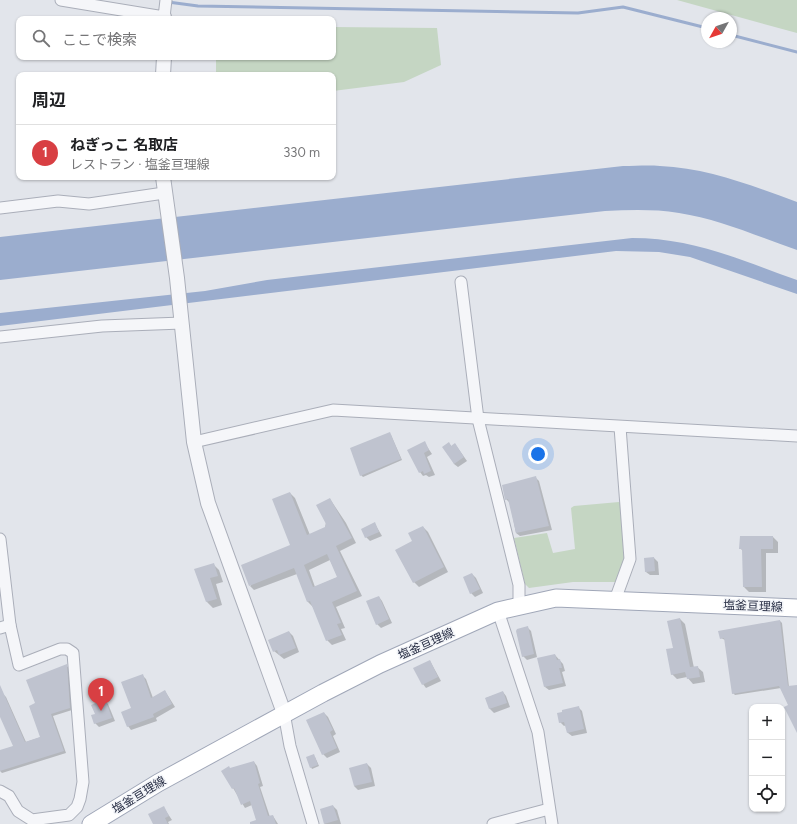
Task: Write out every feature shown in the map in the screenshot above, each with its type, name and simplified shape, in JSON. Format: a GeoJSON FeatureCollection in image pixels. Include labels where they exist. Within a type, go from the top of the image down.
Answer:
{"type":"FeatureCollection","features":[{"type":"Feature","properties":{"kind":"main road","name":"塩釜亘理線"},"geometry":{"type":"LineString","coordinates":[[91,824],[158,783],[284,713],[380,664],[498,611],[519,605],[556,598],[797,608]]}},
{"type":"Feature","properties":{"kind":"street"},"geometry":{"type":"LineString","coordinates":[[61,0],[165,12]]}},
{"type":"Feature","properties":{"kind":"street"},"geometry":{"type":"LineString","coordinates":[[163,72],[164,60]]}},
{"type":"Feature","properties":{"kind":"street"},"geometry":{"type":"LineString","coordinates":[[163,180],[178,282],[194,442],[208,504],[284,713],[290,746],[313,824]]}},
{"type":"Feature","properties":{"kind":"street"},"geometry":{"type":"LineString","coordinates":[[0,208],[58,201],[89,204],[164,193]]}},
{"type":"Feature","properties":{"kind":"street"},"geometry":{"type":"LineString","coordinates":[[461,282],[478,419],[519,585],[519,605]]}},
{"type":"Feature","properties":{"kind":"street"},"geometry":{"type":"LineString","coordinates":[[0,338],[102,326],[182,321]]}},
{"type":"Feature","properties":{"kind":"street"},"geometry":{"type":"LineString","coordinates":[[194,442],[333,410],[797,436]]}},
{"type":"Feature","properties":{"kind":"street"},"geometry":{"type":"LineString","coordinates":[[615,600],[630,559],[620,427]]}},
{"type":"Feature","properties":{"kind":"street"},"geometry":{"type":"LineString","coordinates":[[0,539],[5,627],[19,665],[60,649],[68,649],[73,653],[83,782],[77,807],[69,815],[32,820],[18,811],[9,796],[0,791]]}},
{"type":"Feature","properties":{"kind":"street"},"geometry":{"type":"LineString","coordinates":[[498,611],[538,732],[552,824]]}},
{"type":"Feature","properties":{"kind":"street"},"geometry":{"type":"LineString","coordinates":[[493,824],[549,809]]}},
{"type":"Feature","properties":{"kind":"green space"},"geometry":{"type":"Polygon","coordinates":[[[677,0],[797,0],[797,33],[737,16],[737,12],[721,12],[677,0]]]}},
{"type":"Feature","properties":{"kind":"green space"},"geometry":{"type":"Polygon","coordinates":[[[336,27],[437,28],[441,65],[404,82],[336,91],[336,72],[216,72],[216,60],[336,60],[336,27]]]}},
{"type":"Feature","properties":{"kind":"green space"},"geometry":{"type":"Polygon","coordinates":[[[619,502],[623,508],[625,560],[616,582],[573,582],[529,588],[525,584],[514,538],[547,533],[553,553],[575,549],[571,508],[574,506],[619,502]]]}},
{"type":"Feature","properties":{"kind":"water"},"geometry":{"type":"Polygon","coordinates":[[[623,166],[678,167],[695,170],[730,179],[797,202],[797,250],[709,219],[660,211],[605,211],[0,280],[0,237],[623,166]]]}},
{"type":"Feature","properties":{"kind":"water"},"geometry":{"type":"Polygon","coordinates":[[[632,238],[676,242],[696,246],[736,258],[797,280],[797,294],[690,257],[659,252],[616,251],[0,326],[0,313],[205,291],[267,280],[632,238]]]}},
{"type":"Feature","properties":{"kind":"building"},"geometry":{"type":"Polygon","coordinates":[[[390,432],[401,459],[360,476],[350,448],[390,432]]]}},
{"type":"Feature","properties":{"kind":"building"},"geometry":{"type":"Polygon","coordinates":[[[425,441],[429,450],[424,453],[431,471],[424,474],[423,471],[419,473],[407,450],[425,441]]]}},
{"type":"Feature","properties":{"kind":"building"},"geometry":{"type":"Polygon","coordinates":[[[449,442],[451,446],[455,443],[464,457],[454,464],[442,447],[449,442]]]}},
{"type":"Feature","properties":{"kind":"building"},"geometry":{"type":"Polygon","coordinates":[[[536,476],[549,526],[516,533],[508,499],[505,500],[502,485],[536,476]]]}},
{"type":"Feature","properties":{"kind":"building"},"geometry":{"type":"Polygon","coordinates":[[[290,492],[307,535],[325,527],[326,524],[316,505],[330,498],[352,538],[336,546],[357,591],[332,602],[341,623],[337,624],[342,635],[326,641],[310,601],[307,602],[294,568],[249,586],[241,565],[290,545],[272,499],[290,492]],[[327,554],[304,565],[313,587],[337,577],[327,554]]]}},
{"type":"Feature","properties":{"kind":"building"},"geometry":{"type":"Polygon","coordinates":[[[375,522],[379,532],[365,538],[361,529],[375,522]]]}},
{"type":"Feature","properties":{"kind":"building"},"geometry":{"type":"Polygon","coordinates":[[[423,526],[444,567],[413,583],[395,550],[412,541],[408,533],[423,526]]]}},
{"type":"Feature","properties":{"kind":"building"},"geometry":{"type":"Polygon","coordinates":[[[740,536],[773,536],[773,549],[761,549],[762,587],[743,587],[742,549],[739,549],[740,536]]]}},
{"type":"Feature","properties":{"kind":"building"},"geometry":{"type":"Polygon","coordinates":[[[654,557],[655,571],[645,572],[644,558],[654,557]]]}},
{"type":"Feature","properties":{"kind":"building"},"geometry":{"type":"Polygon","coordinates":[[[214,563],[218,576],[210,578],[217,599],[206,602],[194,569],[214,563]]]}},
{"type":"Feature","properties":{"kind":"building"},"geometry":{"type":"Polygon","coordinates":[[[472,573],[480,589],[470,594],[463,577],[472,573]]]}},
{"type":"Feature","properties":{"kind":"building"},"geometry":{"type":"Polygon","coordinates":[[[379,596],[389,619],[376,625],[366,601],[379,596]]]}},
{"type":"Feature","properties":{"kind":"building"},"geometry":{"type":"Polygon","coordinates":[[[680,618],[690,667],[698,666],[700,677],[687,679],[685,672],[671,675],[666,649],[673,648],[667,621],[680,618]]]}},
{"type":"Feature","properties":{"kind":"building"},"geometry":{"type":"Polygon","coordinates":[[[780,620],[788,686],[797,685],[797,733],[785,709],[785,706],[788,705],[779,686],[732,694],[724,638],[720,639],[718,631],[780,620]]]}},
{"type":"Feature","properties":{"kind":"building"},"geometry":{"type":"Polygon","coordinates":[[[528,626],[534,654],[522,657],[516,631],[517,629],[528,626]]]}},
{"type":"Feature","properties":{"kind":"building"},"geometry":{"type":"Polygon","coordinates":[[[289,631],[296,648],[279,655],[277,650],[273,652],[268,640],[289,631]]]}},
{"type":"Feature","properties":{"kind":"building"},"geometry":{"type":"Polygon","coordinates":[[[555,654],[557,660],[560,659],[562,668],[559,668],[563,683],[544,687],[537,658],[555,654]]]}},
{"type":"Feature","properties":{"kind":"building"},"geometry":{"type":"Polygon","coordinates":[[[430,660],[438,677],[422,685],[413,668],[430,660]]]}},
{"type":"Feature","properties":{"kind":"building"},"geometry":{"type":"Polygon","coordinates":[[[67,664],[70,708],[51,714],[64,751],[0,771],[0,750],[13,746],[0,717],[0,685],[25,742],[40,737],[29,706],[35,703],[26,680],[67,664]]]}},
{"type":"Feature","properties":{"kind":"building"},"geometry":{"type":"Polygon","coordinates":[[[143,674],[151,698],[165,690],[172,704],[153,714],[154,717],[127,727],[121,712],[131,708],[121,682],[143,674]]]}},
{"type":"Feature","properties":{"kind":"building"},"geometry":{"type":"Polygon","coordinates":[[[503,691],[507,703],[489,709],[485,698],[503,691]]]}},
{"type":"Feature","properties":{"kind":"building"},"geometry":{"type":"Polygon","coordinates":[[[105,699],[112,718],[94,724],[91,715],[95,714],[91,705],[105,699]]]}},
{"type":"Feature","properties":{"kind":"building"},"geometry":{"type":"Polygon","coordinates":[[[579,706],[584,729],[567,733],[564,722],[559,723],[557,713],[562,712],[562,710],[579,706]]]}},
{"type":"Feature","properties":{"kind":"building"},"geometry":{"type":"Polygon","coordinates":[[[324,712],[333,730],[330,732],[337,748],[322,755],[306,720],[324,712]]]}},
{"type":"Feature","properties":{"kind":"building"},"geometry":{"type":"Polygon","coordinates":[[[314,754],[318,765],[310,768],[306,757],[314,754]]]}},
{"type":"Feature","properties":{"kind":"building"},"geometry":{"type":"Polygon","coordinates":[[[254,761],[260,783],[258,784],[268,816],[273,815],[276,824],[250,824],[250,822],[256,820],[250,801],[241,805],[234,788],[232,789],[221,771],[229,766],[230,768],[254,761]]]}},
{"type":"Feature","properties":{"kind":"building"},"geometry":{"type":"Polygon","coordinates":[[[367,763],[372,782],[354,786],[349,768],[367,763]]]}},
{"type":"Feature","properties":{"kind":"building"},"geometry":{"type":"Polygon","coordinates":[[[333,805],[338,820],[324,824],[320,809],[333,805]]]}},
{"type":"Feature","properties":{"kind":"building"},"geometry":{"type":"Polygon","coordinates":[[[164,806],[169,816],[165,818],[168,824],[153,824],[148,814],[164,806]]]}},
{"type":"Feature","properties":{"kind":"waterway"},"geometry":{"type":"LineString","coordinates":[[168,2],[198,6],[578,13],[623,7],[701,26]]}},
{"type":"Feature","properties":{"kind":"waterway"},"geometry":{"type":"LineString","coordinates":[[737,37],[797,52]]}},
{"type":"Feature","properties":{"kind":"place","name":"ねぎっこ 名取店"},"geometry":{"type":"Point","coordinates":[101,711]}}]}
